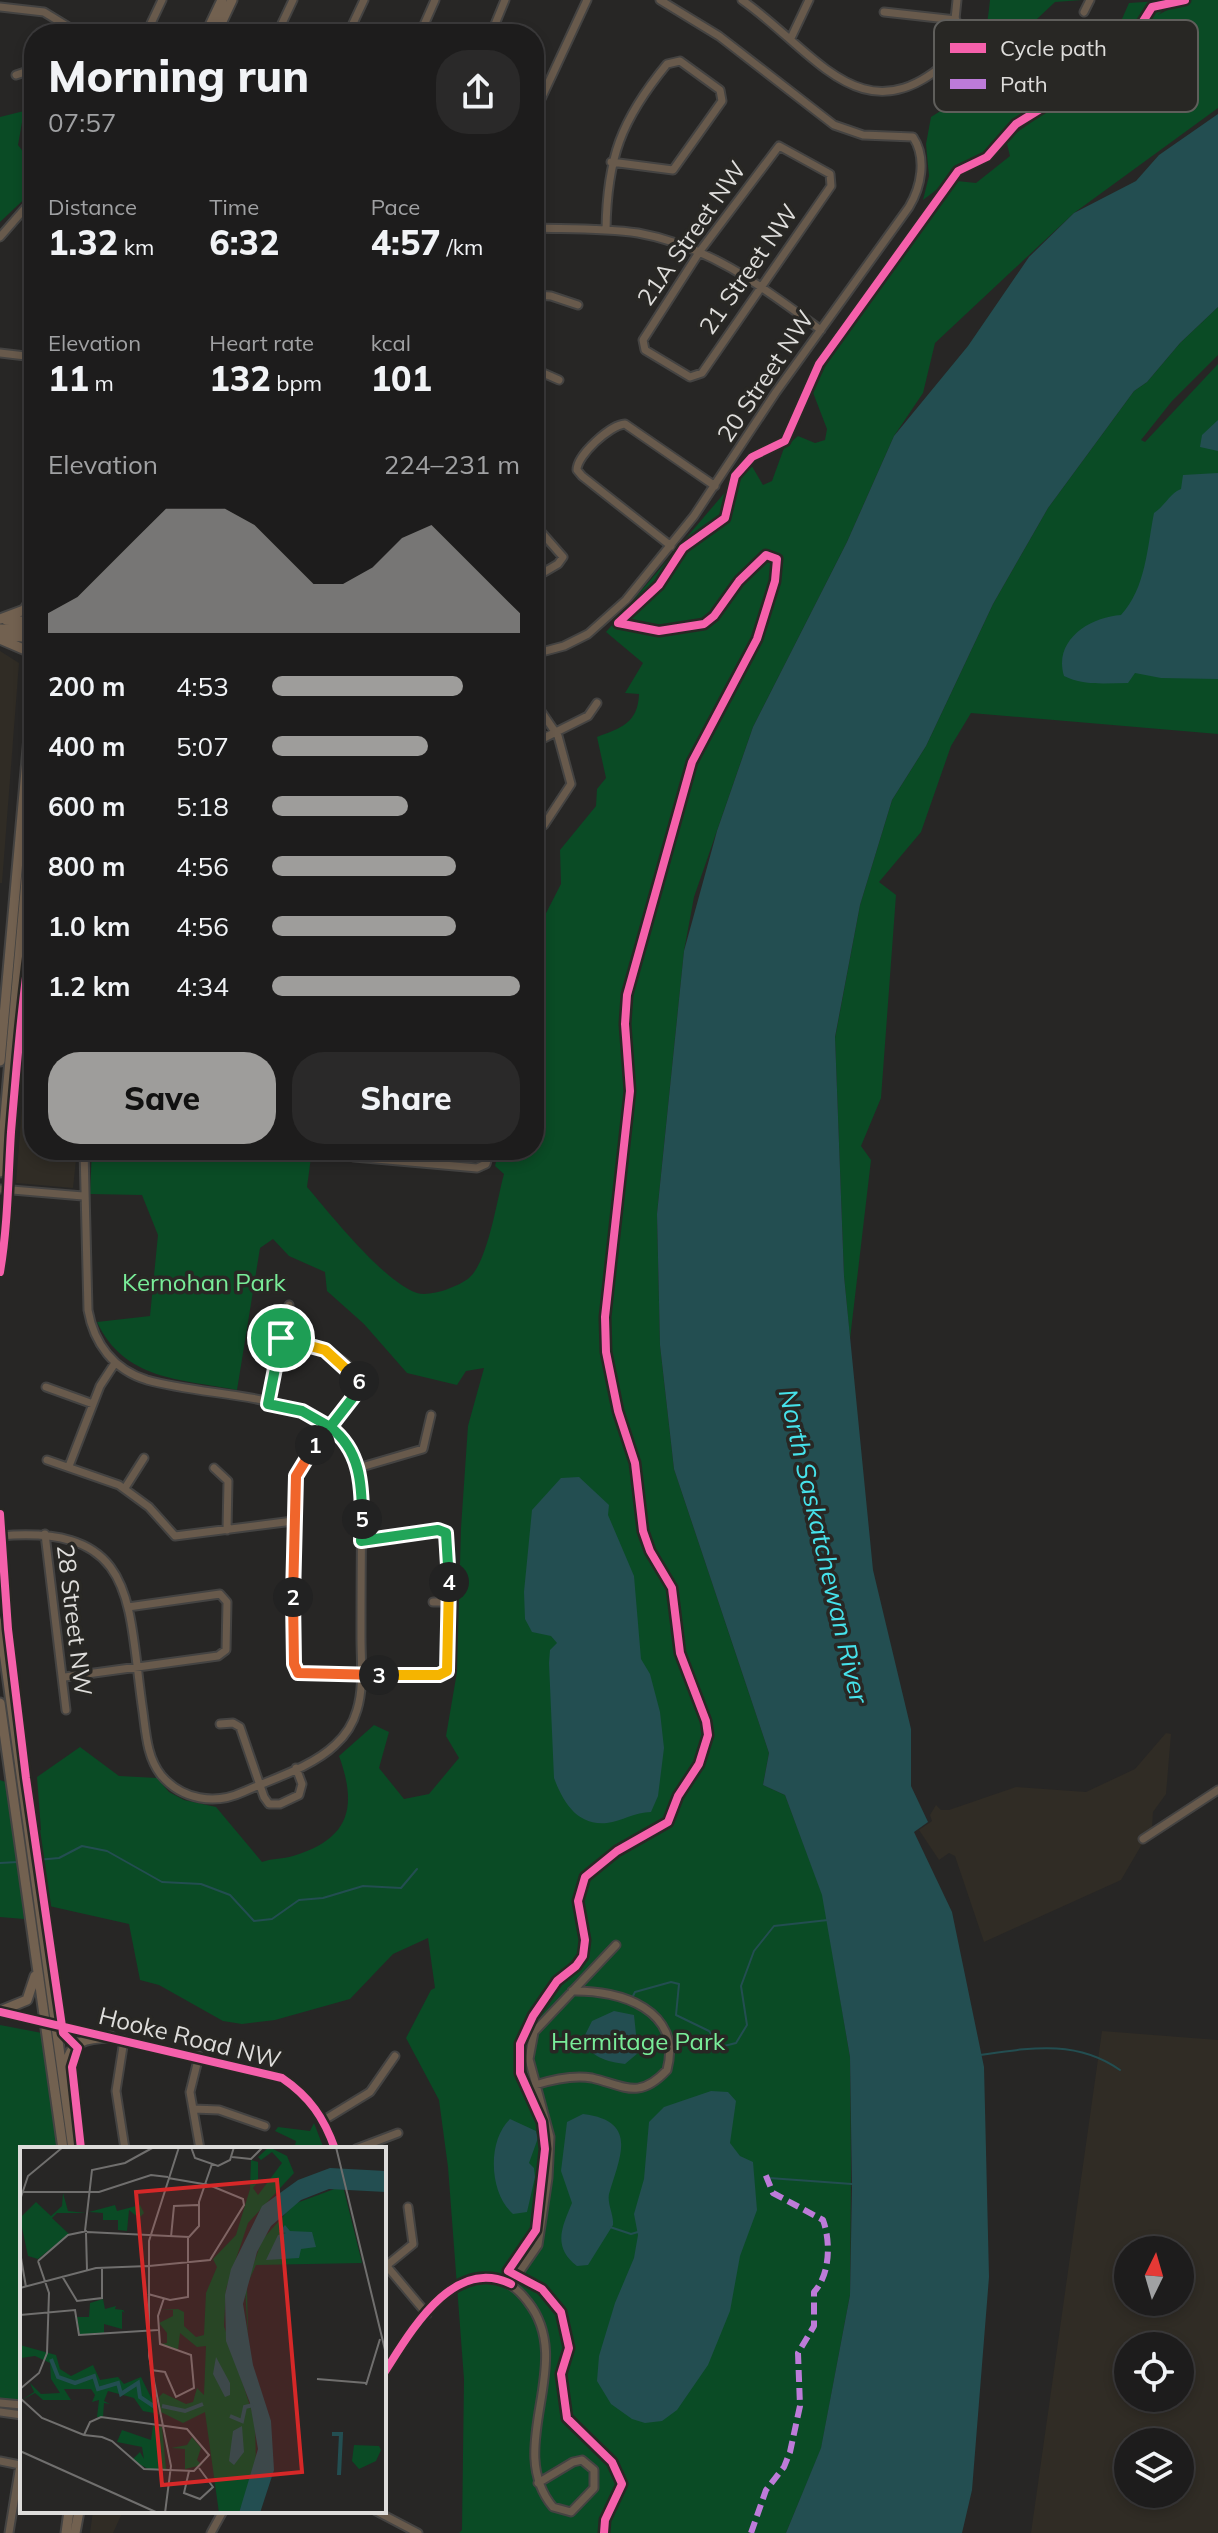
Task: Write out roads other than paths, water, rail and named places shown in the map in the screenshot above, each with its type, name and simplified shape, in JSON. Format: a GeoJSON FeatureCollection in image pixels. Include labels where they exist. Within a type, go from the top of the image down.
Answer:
{"type":"FeatureCollection","features":[{"type":"Feature","properties":{"kind":"main road"},"geometry":{"type":"LineString","coordinates":[[211,24],[222,0]]}},
{"type":"Feature","properties":{"kind":"main road"},"geometry":{"type":"LineString","coordinates":[[221,24],[232,0]]}},
{"type":"Feature","properties":{"kind":"main road"},"geometry":{"type":"LineString","coordinates":[[0,619],[24,610]]}},
{"type":"Feature","properties":{"kind":"main road"},"geometry":{"type":"LineString","coordinates":[[0,619],[24,621]]}},
{"type":"Feature","properties":{"kind":"main road"},"geometry":{"type":"LineString","coordinates":[[0,629],[24,630]]}},
{"type":"Feature","properties":{"kind":"main road"},"geometry":{"type":"LineString","coordinates":[[0,637],[24,638]]}},
{"type":"Feature","properties":{"kind":"main road"},"geometry":{"type":"LineString","coordinates":[[0,637],[24,649]]}},
{"type":"Feature","properties":{"kind":"main road"},"geometry":{"type":"LineString","coordinates":[[0,1061],[8,982],[24,890]]}},
{"type":"Feature","properties":{"kind":"main road"},"geometry":{"type":"LineString","coordinates":[[0,1172],[8,982]]}},
{"type":"Feature","properties":{"kind":"main road"},"geometry":{"type":"LineString","coordinates":[[0,1623],[18,1794],[51,2023],[63,2147]]}},
{"type":"Feature","properties":{"kind":"main road"},"geometry":{"type":"LineString","coordinates":[[0,1703],[18,1794]]}},
{"type":"Feature","properties":{"kind":"main road"},"geometry":{"type":"LineString","coordinates":[[0,2011],[27,2000],[35,1977],[31,1887]]}},
{"type":"Feature","properties":{"kind":"main road"},"geometry":{"type":"LineString","coordinates":[[35,1952],[64,2084],[73,2147]]}},
{"type":"Feature","properties":{"kind":"main road"},"geometry":{"type":"LineString","coordinates":[[64,2084],[68,2056],[75,2044],[86,2038],[111,2037]]}},
{"type":"Feature","properties":{"kind":"main road"},"geometry":{"type":"LineString","coordinates":[[66,2533],[69,2513]]}},
{"type":"Feature","properties":{"kind":"main road"},"geometry":{"type":"LineString","coordinates":[[75,2533],[79,2513]]}},
{"type":"Feature","properties":{"kind":"street"},"geometry":{"type":"LineString","coordinates":[[151,24],[162,0]]}},
{"type":"Feature","properties":{"kind":"street"},"geometry":{"type":"LineString","coordinates":[[282,24],[293,0]]}},
{"type":"Feature","properties":{"kind":"street"},"geometry":{"type":"LineString","coordinates":[[353,24],[364,0]]}},
{"type":"Feature","properties":{"kind":"street"},"geometry":{"type":"LineString","coordinates":[[424,24],[435,0]]}},
{"type":"Feature","properties":{"kind":"street"},"geometry":{"type":"LineString","coordinates":[[495,24],[505,0]]}},
{"type":"Feature","properties":{"kind":"street"},"geometry":{"type":"LineString","coordinates":[[544,92],[587,0]]}},
{"type":"Feature","properties":{"kind":"street","name":"20 Street NW"},"geometry":{"type":"LineString","coordinates":[[544,651],[572,643],[601,625],[671,546],[913,200],[920,178],[921,159],[917,143],[909,136],[863,135],[834,125],[719,36],[660,0]]}},
{"type":"Feature","properties":{"kind":"street"},"geometry":{"type":"LineString","coordinates":[[742,0],[844,81],[861,90],[887,94],[910,89],[934,71]]}},
{"type":"Feature","properties":{"kind":"street"},"geometry":{"type":"LineString","coordinates":[[791,38],[809,0]]}},
{"type":"Feature","properties":{"kind":"street"},"geometry":{"type":"LineString","coordinates":[[884,12],[956,20],[957,0]]}},
{"type":"Feature","properties":{"kind":"street"},"geometry":{"type":"LineString","coordinates":[[1084,12],[1090,0]]}},
{"type":"Feature","properties":{"kind":"street"},"geometry":{"type":"LineString","coordinates":[[0,7],[44,12],[64,24]]}},
{"type":"Feature","properties":{"kind":"street"},"geometry":{"type":"LineString","coordinates":[[606,230],[611,162],[632,109],[667,64],[674,60],[719,89],[722,95],[673,170],[611,162]]}},
{"type":"Feature","properties":{"kind":"street"},"geometry":{"type":"LineString","coordinates":[[16,75],[24,72]]}},
{"type":"Feature","properties":{"kind":"street","name":"21A Street NW"},"geometry":{"type":"LineString","coordinates":[[694,378],[642,346],[667,299],[700,251],[779,146],[827,172],[833,180]]}},
{"type":"Feature","properties":{"kind":"street","name":"21 Street NW"},"geometry":{"type":"LineString","coordinates":[[694,378],[702,373],[833,180]]}},
{"type":"Feature","properties":{"kind":"street"},"geometry":{"type":"LineString","coordinates":[[0,237],[24,209]]}},
{"type":"Feature","properties":{"kind":"street"},"geometry":{"type":"LineString","coordinates":[[544,228],[606,230],[650,236],[700,251],[760,285],[821,330]]}},
{"type":"Feature","properties":{"kind":"street"},"geometry":{"type":"LineString","coordinates":[[544,296],[578,305]]}},
{"type":"Feature","properties":{"kind":"street"},"geometry":{"type":"LineString","coordinates":[[0,353],[24,356]]}},
{"type":"Feature","properties":{"kind":"street"},"geometry":{"type":"LineString","coordinates":[[544,373],[559,380]]}},
{"type":"Feature","properties":{"kind":"street"},"geometry":{"type":"LineString","coordinates":[[671,546],[582,476],[577,467],[581,458],[622,423],[715,486]]}},
{"type":"Feature","properties":{"kind":"street"},"geometry":{"type":"LineString","coordinates":[[544,535],[563,557],[544,572]]}},
{"type":"Feature","properties":{"kind":"street"},"geometry":{"type":"LineString","coordinates":[[544,738],[588,716],[597,703]]}},
{"type":"Feature","properties":{"kind":"street"},"geometry":{"type":"LineString","coordinates":[[544,715],[556,732],[571,784],[544,825]]}},
{"type":"Feature","properties":{"kind":"street"},"geometry":{"type":"LineString","coordinates":[[0,1536],[45,1534],[75,1539],[101,1555],[119,1579],[128,1607],[149,1750],[167,1781],[191,1796],[212,1799],[233,1796],[325,1753],[347,1732],[357,1712],[361,1675],[358,1468],[346,1443],[330,1427],[302,1411],[154,1382],[115,1363],[96,1338],[89,1318],[84,1160]]}},
{"type":"Feature","properties":{"kind":"street"},"geometry":{"type":"LineString","coordinates":[[388,1160],[477,1168],[484,1165],[486,1160]]}},
{"type":"Feature","properties":{"kind":"street"},"geometry":{"type":"LineString","coordinates":[[0,1189],[83,1196]]}},
{"type":"Feature","properties":{"kind":"street"},"geometry":{"type":"LineString","coordinates":[[268,1404],[289,1305]]}},
{"type":"Feature","properties":{"kind":"street"},"geometry":{"type":"LineString","coordinates":[[281,1338],[325,1350],[356,1377],[360,1385],[296,1476],[293,1521],[294,1664],[298,1673],[439,1675],[447,1671],[449,1602],[446,1533],[438,1530],[361,1541]]}},
{"type":"Feature","properties":{"kind":"street"},"geometry":{"type":"LineString","coordinates":[[69,1466],[93,1404],[115,1363]]}},
{"type":"Feature","properties":{"kind":"street"},"geometry":{"type":"LineString","coordinates":[[46,1387],[93,1404]]}},
{"type":"Feature","properties":{"kind":"street"},"geometry":{"type":"LineString","coordinates":[[358,1468],[423,1449],[431,1415]]}},
{"type":"Feature","properties":{"kind":"street"},"geometry":{"type":"LineString","coordinates":[[125,1488],[144,1458]]}},
{"type":"Feature","properties":{"kind":"street"},"geometry":{"type":"LineString","coordinates":[[47,1460],[125,1488],[149,1507],[175,1536],[293,1521]]}},
{"type":"Feature","properties":{"kind":"street"},"geometry":{"type":"LineString","coordinates":[[214,1468],[228,1481],[227,1530]]}},
{"type":"Feature","properties":{"kind":"street","name":"28 Street NW"},"geometry":{"type":"LineString","coordinates":[[45,1534],[65,1677],[66,1710]]}},
{"type":"Feature","properties":{"kind":"street"},"geometry":{"type":"LineString","coordinates":[[65,1677],[225,1652],[225,1597],[217,1594],[128,1607]]}},
{"type":"Feature","properties":{"kind":"street"},"geometry":{"type":"LineString","coordinates":[[433,1602],[449,1602]]}},
{"type":"Feature","properties":{"kind":"street"},"geometry":{"type":"LineString","coordinates":[[220,1724],[233,1723],[240,1727],[269,1804],[280,1804],[296,1797],[303,1787],[296,1768]]}},
{"type":"Feature","properties":{"kind":"street"},"geometry":{"type":"LineString","coordinates":[[1143,1839],[1218,1790]]}},
{"type":"Feature","properties":{"kind":"street"},"geometry":{"type":"LineString","coordinates":[[511,2284],[538,2245],[545,2210],[550,2137],[529,2059],[534,2032],[616,1945]]}},
{"type":"Feature","properties":{"kind":"street"},"geometry":{"type":"LineString","coordinates":[[535,2085],[590,2078],[631,2090],[651,2084],[667,2070],[671,2046],[657,2016],[645,2006],[604,1994],[571,1992]]}},
{"type":"Feature","properties":{"kind":"street","name":"Hooke Road NW"},"geometry":{"type":"LineString","coordinates":[[0,2011],[282,2078],[300,2091],[324,2120],[334,2147]]}},
{"type":"Feature","properties":{"kind":"street"},"geometry":{"type":"LineString","coordinates":[[124,2040],[116,2091],[125,2147]]}},
{"type":"Feature","properties":{"kind":"street"},"geometry":{"type":"LineString","coordinates":[[199,2056],[190,2092],[200,2147]]}},
{"type":"Feature","properties":{"kind":"street"},"geometry":{"type":"LineString","coordinates":[[324,2120],[370,2092],[395,2056]]}},
{"type":"Feature","properties":{"kind":"street"},"geometry":{"type":"LineString","coordinates":[[194,2109],[219,2110],[265,2126]]}},
{"type":"Feature","properties":{"kind":"street"},"geometry":{"type":"LineString","coordinates":[[361,2147],[398,2133]]}},
{"type":"Feature","properties":{"kind":"street"},"geometry":{"type":"LineString","coordinates":[[386,2263],[413,2244],[408,2207]]}},
{"type":"Feature","properties":{"kind":"street"},"geometry":{"type":"LineString","coordinates":[[386,2265],[427,2314]]}},
{"type":"Feature","properties":{"kind":"street"},"geometry":{"type":"LineString","coordinates":[[386,2370],[427,2314],[454,2287],[470,2279],[493,2278],[511,2284],[530,2303],[546,2336],[547,2360],[536,2437],[538,2483],[553,2507],[571,2512],[594,2488],[594,2470],[582,2460],[573,2462],[538,2483]]}},
{"type":"Feature","properties":{"kind":"street"},"geometry":{"type":"LineString","coordinates":[[0,2403],[20,2405]]}},
{"type":"Feature","properties":{"kind":"street"},"geometry":{"type":"LineString","coordinates":[[0,2412],[20,2415]]}},
{"type":"Feature","properties":{"kind":"street"},"geometry":{"type":"LineString","coordinates":[[0,2461],[20,2465],[9,2533]]}},
{"type":"Feature","properties":{"kind":"street"},"geometry":{"type":"LineString","coordinates":[[211,2533],[222,2513]]}},
{"type":"Feature","properties":{"kind":"street"},"geometry":{"type":"LineString","coordinates":[[380,2513],[418,2533]]}},
{"type":"Feature","properties":{"kind":"water","name":"North Saskatchewan River"},"geometry":{"type":"Polygon","coordinates":[[[1218,114],[1218,307],[1180,343],[1147,382],[1134,391],[1048,508],[993,604],[926,746],[892,800],[860,905],[835,1037],[844,1276],[873,1570],[911,1729],[911,1786],[928,1822],[914,1832],[952,1912],[984,2067],[989,2277],[972,2490],[962,2533],[786,2533],[821,2448],[850,2295],[850,2057],[822,1895],[785,1795],[763,1785],[769,1753],[674,1469],[660,1345],[657,1214],[684,951],[717,831],[753,727],[847,542],[894,436],[968,346],[1029,257],[1074,213],[1136,181],[1159,155],[1218,114]]]}},
{"type":"Feature","properties":{"kind":"water"},"geometry":{"type":"Polygon","coordinates":[[[1218,420],[1218,451],[1200,447],[1202,435],[1218,420]]]}},
{"type":"Feature","properties":{"kind":"water"},"geometry":{"type":"Polygon","coordinates":[[[1218,473],[1218,679],[1161,678],[1135,673],[1128,683],[1087,683],[1064,676],[1062,663],[1069,641],[1097,620],[1121,615],[1136,593],[1154,513],[1181,489],[1183,475],[1218,473]]]}},
{"type":"Feature","properties":{"kind":"water"},"geometry":{"type":"Polygon","coordinates":[[[579,1477],[609,1505],[608,1515],[634,1576],[641,1659],[650,1674],[660,1712],[664,1748],[658,1796],[651,1812],[607,1823],[587,1821],[573,1811],[554,1778],[549,1663],[550,1650],[557,1643],[551,1636],[532,1632],[525,1619],[524,1592],[532,1510],[561,1478],[579,1477]]]}},
{"type":"Feature","properties":{"kind":"water"},"geometry":{"type":"Polygon","coordinates":[[[614,2011],[634,2015],[638,2053],[625,2064],[594,2054],[583,2039],[592,2021],[614,2011]]]}},
{"type":"Feature","properties":{"kind":"water"},"geometry":{"type":"Polygon","coordinates":[[[711,2091],[728,2092],[736,2101],[730,2143],[740,2156],[753,2162],[757,2210],[740,2256],[730,2311],[708,2365],[677,2410],[662,2421],[645,2423],[632,2419],[611,2404],[597,2381],[599,2356],[615,2303],[634,2258],[638,2235],[634,2214],[644,2179],[649,2122],[664,2107],[711,2091]]]}},
{"type":"Feature","properties":{"kind":"water"},"geometry":{"type":"Polygon","coordinates":[[[583,2114],[612,2124],[619,2132],[621,2142],[609,2194],[613,2225],[588,2265],[577,2266],[564,2252],[562,2244],[561,2236],[572,2203],[561,2171],[567,2122],[583,2114]]]}},
{"type":"Feature","properties":{"kind":"water"},"geometry":{"type":"Polygon","coordinates":[[[510,2119],[536,2131],[538,2138],[529,2163],[534,2168],[535,2177],[527,2212],[513,2214],[499,2193],[494,2167],[497,2140],[510,2119]]]}},
{"type":"Feature","properties":{"kind":"waterway"},"geometry":{"type":"LineString","coordinates":[[37,1860],[59,1858],[82,1846],[107,1851],[162,1882],[201,1884],[230,1895],[254,1921],[272,1919],[299,1900],[323,1898],[363,1886],[401,1888],[417,1869]]}},
{"type":"Feature","properties":{"kind":"waterway"},"geometry":{"type":"LineString","coordinates":[[0,1863],[18,1862]]}},
{"type":"Feature","properties":{"kind":"waterway"},"geometry":{"type":"LineString","coordinates":[[633,1996],[635,1992],[671,1982],[679,1984],[676,2015],[709,2031],[720,2047],[736,2043],[747,2025],[741,1986],[754,1951],[774,1926],[828,1920]]}},
{"type":"Feature","properties":{"kind":"waterway"},"geometry":{"type":"LineString","coordinates":[[980,2055],[1052,2048],[1087,2054],[1120,2070]]}},
{"type":"Feature","properties":{"kind":"waterway"},"geometry":{"type":"LineString","coordinates":[[769,2178],[852,2184]]}},
{"type":"Feature","properties":{"kind":"waterway"},"geometry":{"type":"LineString","coordinates":[[610,2227],[631,2234],[638,2232]]}},
{"type":"Feature","properties":{"kind":"park label","name":"Kernohan Park"},"geometry":{"type":"Point","coordinates":[204,1282]}},
{"type":"Feature","properties":{"kind":"park label","name":"Hermitage Park"},"geometry":{"type":"Point","coordinates":[638,2041]}}]}
